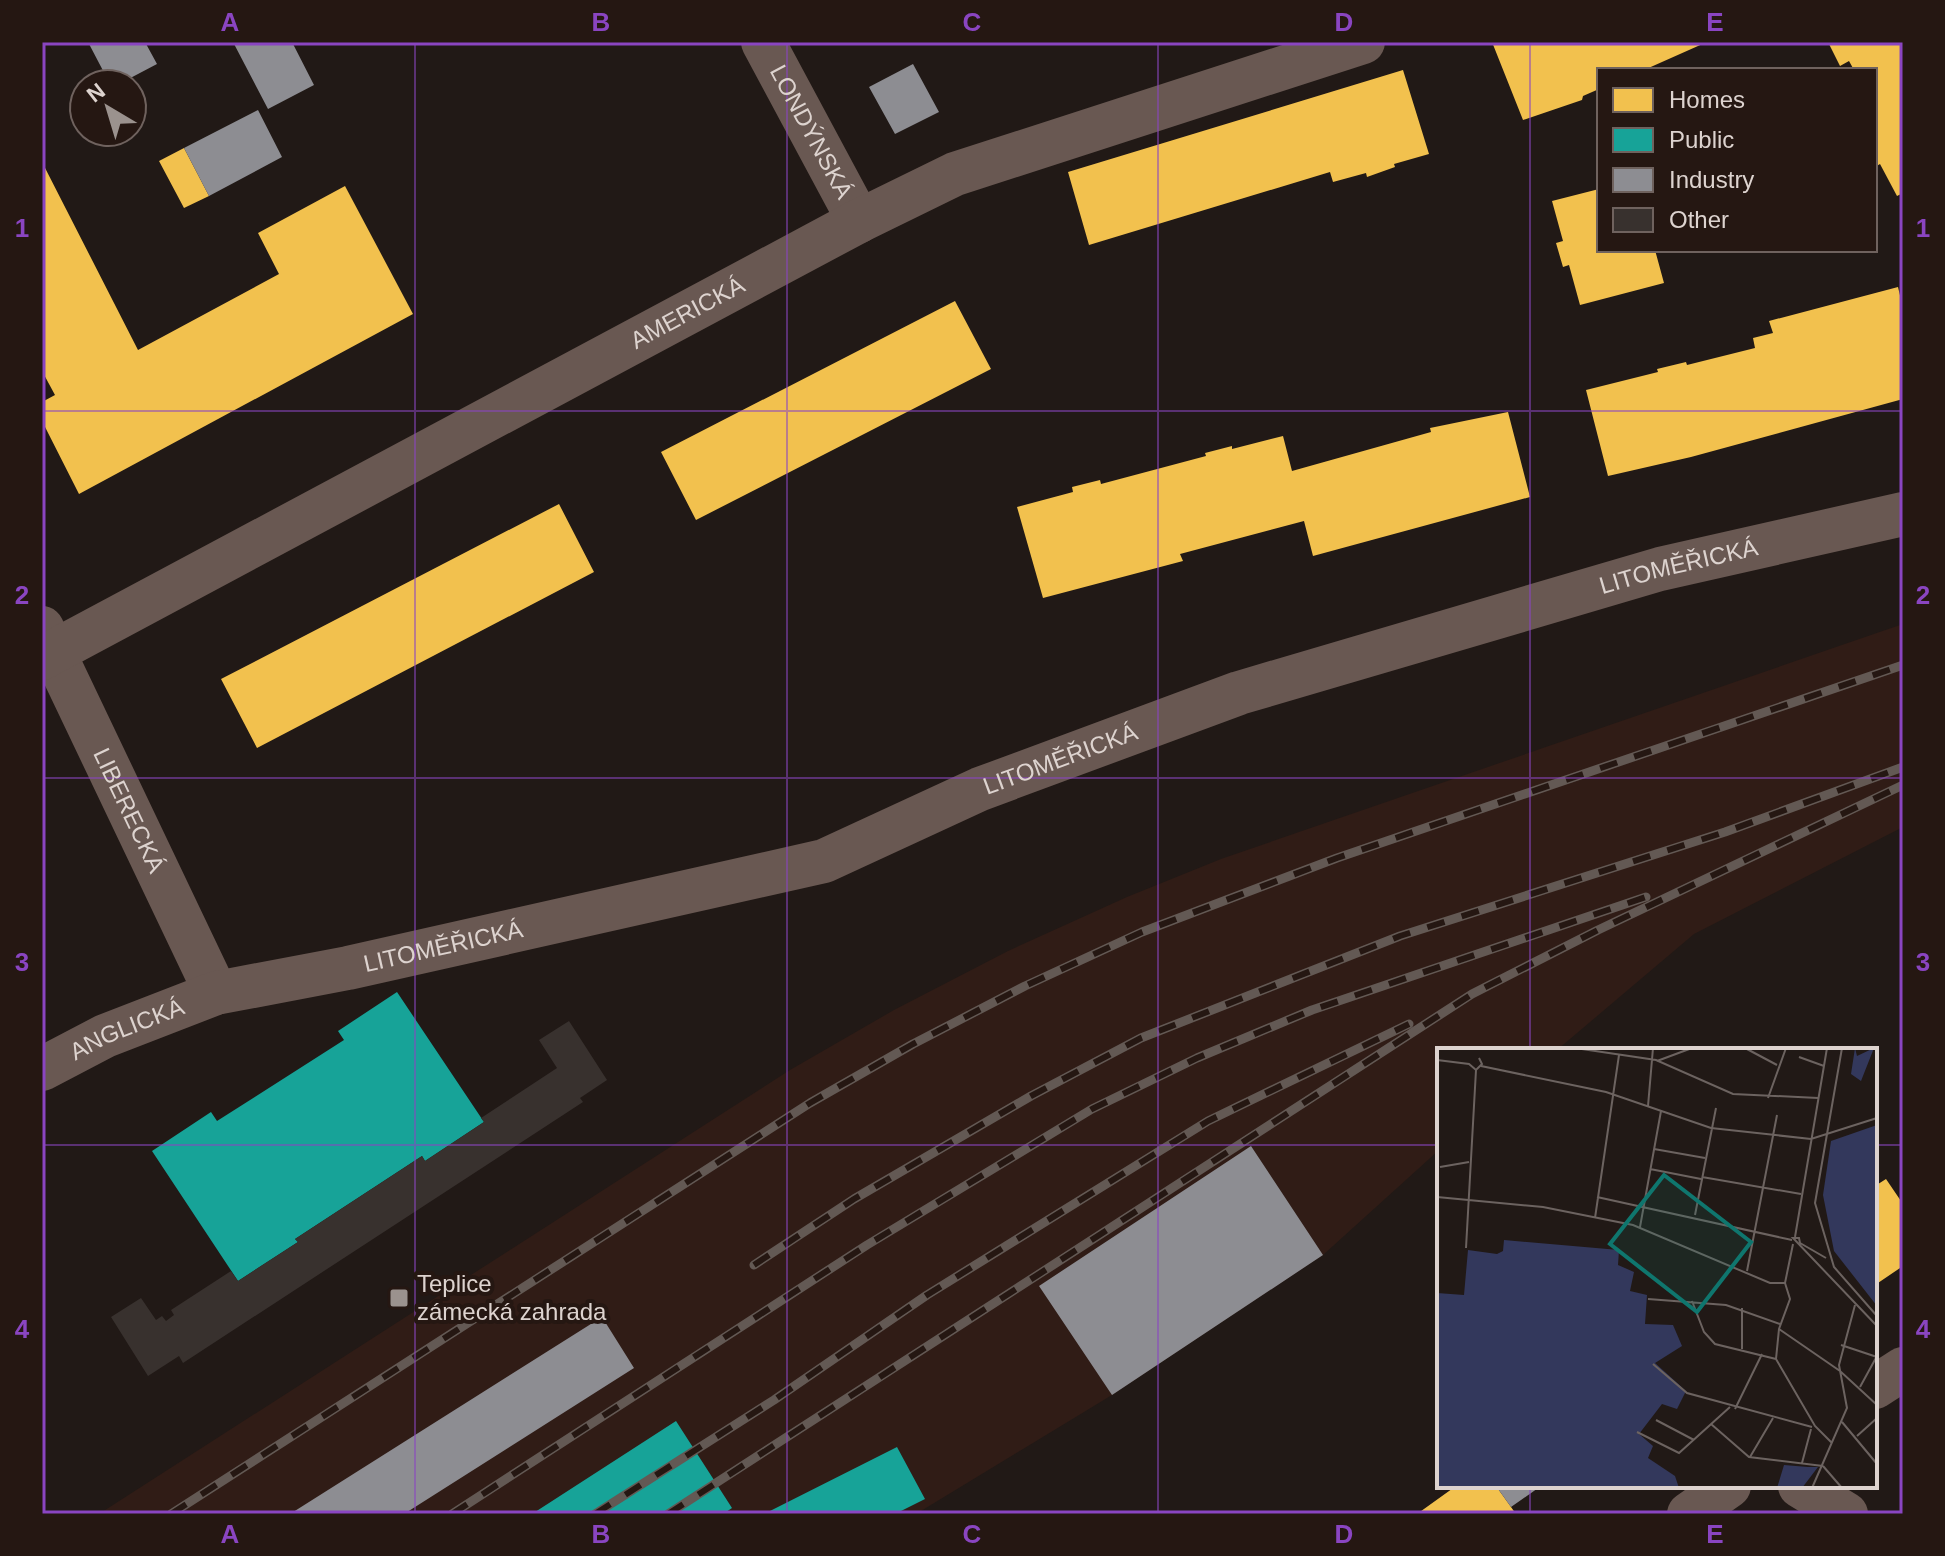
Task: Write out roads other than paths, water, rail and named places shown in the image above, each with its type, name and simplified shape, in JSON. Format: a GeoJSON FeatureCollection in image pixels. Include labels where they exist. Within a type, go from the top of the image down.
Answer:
{"type":"FeatureCollection","features":[{"type":"Feature","properties":{"kind":"street","name":"LONDÝNSKÁ"},"geometry":{"type":"LineString","coordinates":[[763,42],[859,221]]}},
{"type":"Feature","properties":{"kind":"street","name":"AMERICKÁ"},"geometry":{"type":"LineString","coordinates":[[46,646],[859,221],[955,174],[1363,42]]}},
{"type":"Feature","properties":{"kind":"street","name":"LITOMĚŘICKÁ"},"geometry":{"type":"LineString","coordinates":[[216,993],[348,968],[824,861],[980,789],[1239,693],[1660,569],[1903,514]]}},
{"type":"Feature","properties":{"kind":"street","name":"LIBERECKÁ"},"geometry":{"type":"LineString","coordinates":[[46,646],[216,993]]}},
{"type":"Feature","properties":{"kind":"street","name":"ANGLICKÁ"},"geometry":{"type":"LineString","coordinates":[[42,1069],[105,1036],[216,993]]}},
{"type":"Feature","properties":{"kind":"street"},"geometry":{"type":"LineString","coordinates":[[1877,1386],[1903,1369]]}},
{"type":"Feature","properties":{"kind":"street"},"geometry":{"type":"LineString","coordinates":[[1689,1514],[1726,1488]]}},
{"type":"Feature","properties":{"kind":"street"},"geometry":{"type":"LineString","coordinates":[[1803,1488],[1846,1514]]}},
{"type":"Feature","properties":{"kind":"railway"},"geometry":{"type":"LineString","coordinates":[[171,1514],[810,1103],[913,1044],[1025,986],[1142,932],[1337,858],[1903,665]]}},
{"type":"Feature","properties":{"kind":"railway"},"geometry":{"type":"LineString","coordinates":[[754,1265],[854,1199],[1031,1096],[1141,1038],[1400,936],[1725,832],[1903,767]]}},
{"type":"Feature","properties":{"kind":"railway"},"geometry":{"type":"LineString","coordinates":[[668,1514],[1472,994],[1598,930],[1903,785]]}},
{"type":"Feature","properties":{"kind":"railway"},"geometry":{"type":"LineString","coordinates":[[452,1514],[867,1245],[1092,1109],[1197,1058],[1312,1010],[1646,897]]}},
{"type":"Feature","properties":{"kind":"railway"},"geometry":{"type":"LineString","coordinates":[[595,1514],[774,1400],[927,1295],[1208,1121],[1409,1024]]}},
{"type":"Feature","properties":{"kind":"place","name":"Teplice zámecká zahrada"},"geometry":{"type":"Point","coordinates":[399,1298]}}]}
